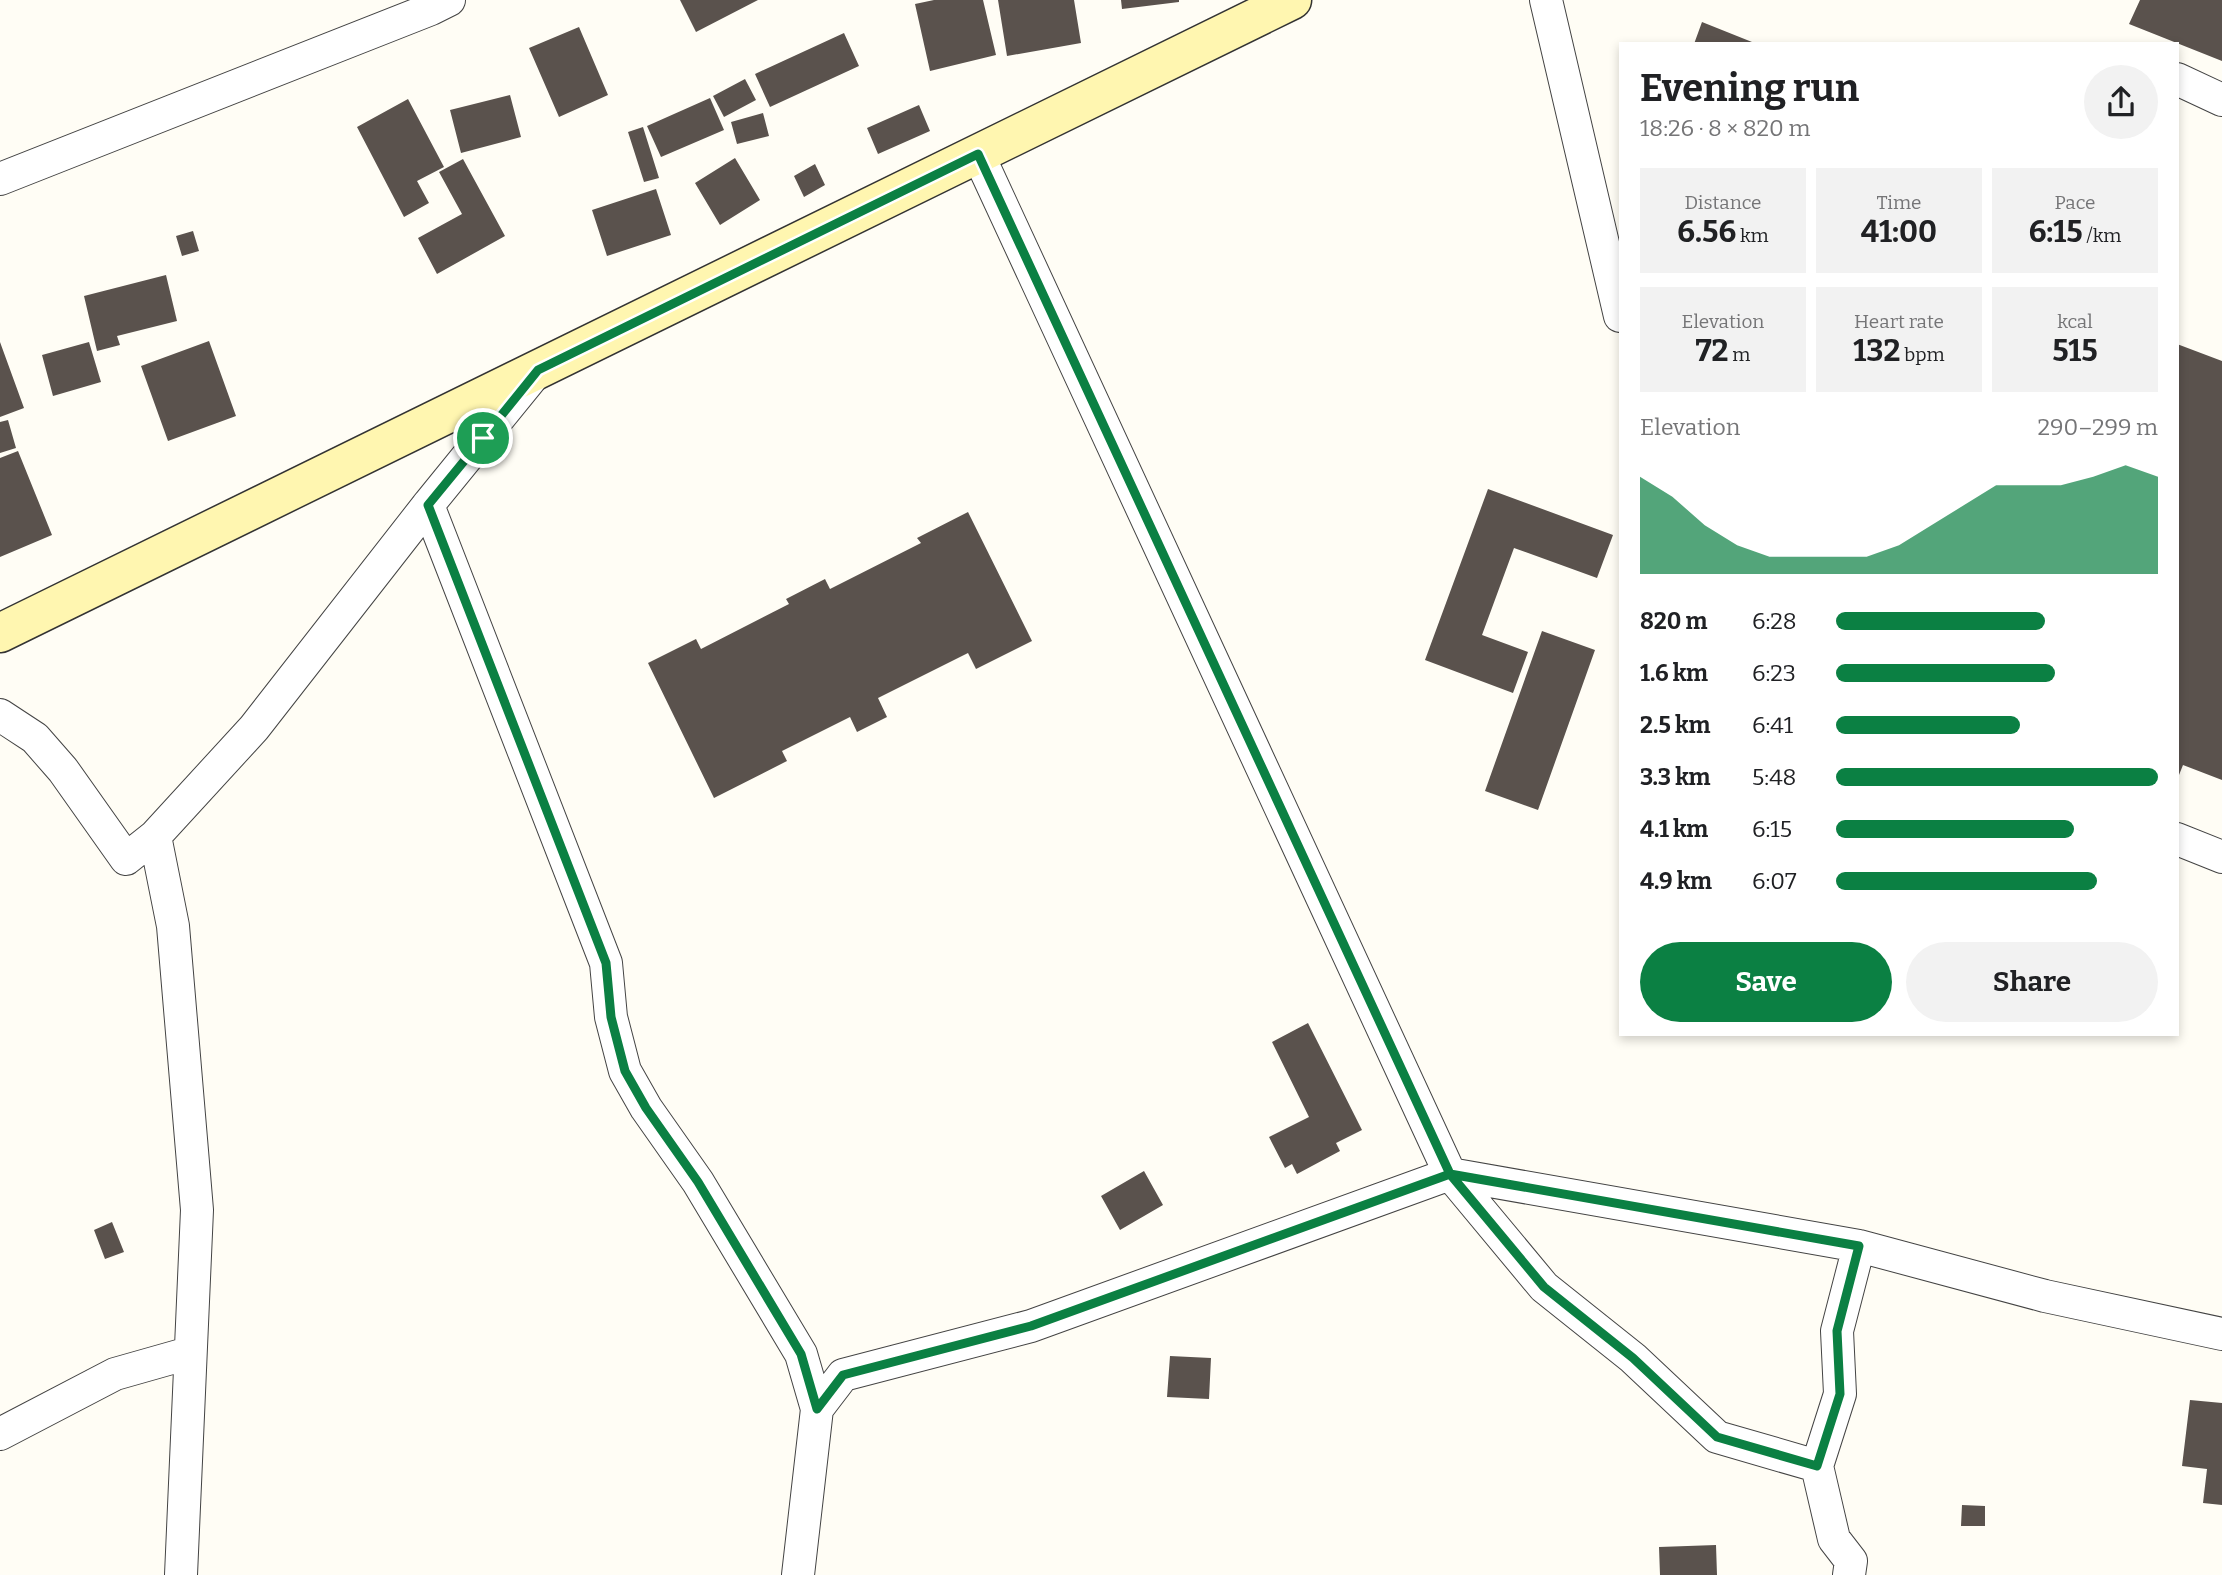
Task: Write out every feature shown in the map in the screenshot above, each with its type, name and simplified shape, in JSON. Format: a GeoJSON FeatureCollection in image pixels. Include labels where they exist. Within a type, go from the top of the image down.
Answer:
{"type":"FeatureCollection","features":[{"type":"Feature","properties":{"kind":"main road"},"geometry":{"type":"LineString","coordinates":[[0,633],[1292,0]]}},
{"type":"Feature","properties":{"kind":"street"},"geometry":{"type":"LineString","coordinates":[[0,179],[449,0]]}},
{"type":"Feature","properties":{"kind":"street"},"geometry":{"type":"LineString","coordinates":[[1546,0],[1619,312]]}},
{"type":"Feature","properties":{"kind":"street"},"geometry":{"type":"LineString","coordinates":[[2179,80],[2222,100]]}},
{"type":"Feature","properties":{"kind":"street"},"geometry":{"type":"LineString","coordinates":[[978,154],[1450,1174],[1544,1287],[1633,1358],[1717,1437],[1817,1466]]}},
{"type":"Feature","properties":{"kind":"street"},"geometry":{"type":"LineString","coordinates":[[0,715],[35,738],[64,770],[126,859],[155,836],[254,728],[428,505],[538,370]]}},
{"type":"Feature","properties":{"kind":"street"},"geometry":{"type":"LineString","coordinates":[[428,505],[606,963],[611,1017],[625,1071],[646,1108],[698,1182],[801,1354],[817,1409],[799,1575]]}},
{"type":"Feature","properties":{"kind":"street"},"geometry":{"type":"LineString","coordinates":[[155,836],[173,926],[197,1210],[181,1575]]}},
{"type":"Feature","properties":{"kind":"street"},"geometry":{"type":"LineString","coordinates":[[2179,840],[2222,857]]}},
{"type":"Feature","properties":{"kind":"street"},"geometry":{"type":"LineString","coordinates":[[817,1409],[843,1375],[1031,1326],[1450,1174],[1859,1246],[2045,1296],[2222,1334]]}},
{"type":"Feature","properties":{"kind":"street"},"geometry":{"type":"LineString","coordinates":[[1849,1575],[1851,1562],[1834,1539],[1817,1466],[1840,1394],[1837,1331],[1859,1246]]}},
{"type":"Feature","properties":{"kind":"street"},"geometry":{"type":"LineString","coordinates":[[0,1434],[115,1374],[189,1353]]}},
{"type":"Feature","properties":{"kind":"street"},"geometry":{"type":"LineString","coordinates":[[801,1354],[843,1375]]}},
{"type":"Feature","properties":{"kind":"building"},"geometry":{"type":"Polygon","coordinates":[[[680,0],[758,0],[696,32],[680,0]]]}},
{"type":"Feature","properties":{"kind":"building"},"geometry":{"type":"Polygon","coordinates":[[[934,0],[983,0],[996,55],[930,71],[915,4],[934,0]]]}},
{"type":"Feature","properties":{"kind":"building"},"geometry":{"type":"Polygon","coordinates":[[[998,0],[1074,0],[1081,43],[1007,56],[998,0]]]}},
{"type":"Feature","properties":{"kind":"building"},"geometry":{"type":"Polygon","coordinates":[[[1121,0],[1179,0],[1179,2],[1122,9],[1121,0]]]}},
{"type":"Feature","properties":{"kind":"building"},"geometry":{"type":"Polygon","coordinates":[[[2140,0],[2222,0],[2222,61],[2179,42],[2129,24],[2140,0]]]}},
{"type":"Feature","properties":{"kind":"building"},"geometry":{"type":"Polygon","coordinates":[[[1702,22],[1752,42],[1695,42],[1702,22]]]}},
{"type":"Feature","properties":{"kind":"building"},"geometry":{"type":"Polygon","coordinates":[[[579,27],[608,95],[559,117],[529,48],[579,27]]]}},
{"type":"Feature","properties":{"kind":"building"},"geometry":{"type":"Polygon","coordinates":[[[844,33],[859,66],[770,107],[755,74],[844,33]]]}},
{"type":"Feature","properties":{"kind":"building"},"geometry":{"type":"Polygon","coordinates":[[[745,79],[756,100],[724,117],[713,96],[745,79]]]}},
{"type":"Feature","properties":{"kind":"building"},"geometry":{"type":"Polygon","coordinates":[[[510,95],[521,137],[461,153],[450,110],[510,95]]]}},
{"type":"Feature","properties":{"kind":"building"},"geometry":{"type":"Polygon","coordinates":[[[710,98],[724,130],[661,157],[647,126],[710,98]]]}},
{"type":"Feature","properties":{"kind":"building"},"geometry":{"type":"Polygon","coordinates":[[[408,99],[444,167],[417,181],[429,203],[404,217],[357,127],[408,99]]]}},
{"type":"Feature","properties":{"kind":"building"},"geometry":{"type":"Polygon","coordinates":[[[919,105],[930,131],[878,154],[867,128],[919,105]]]}},
{"type":"Feature","properties":{"kind":"building"},"geometry":{"type":"Polygon","coordinates":[[[763,113],[769,136],[737,144],[731,122],[763,113]]]}},
{"type":"Feature","properties":{"kind":"building"},"geometry":{"type":"Polygon","coordinates":[[[643,127],[659,178],[644,182],[628,132],[643,127]]]}},
{"type":"Feature","properties":{"kind":"building"},"geometry":{"type":"Polygon","coordinates":[[[735,158],[760,200],[720,225],[695,183],[735,158]]]}},
{"type":"Feature","properties":{"kind":"building"},"geometry":{"type":"Polygon","coordinates":[[[463,159],[505,236],[437,274],[418,238],[462,214],[439,172],[463,159]]]}},
{"type":"Feature","properties":{"kind":"building"},"geometry":{"type":"Polygon","coordinates":[[[815,164],[825,185],[804,197],[794,176],[815,164]]]}},
{"type":"Feature","properties":{"kind":"building"},"geometry":{"type":"Polygon","coordinates":[[[656,189],[671,235],[607,256],[592,210],[656,189]]]}},
{"type":"Feature","properties":{"kind":"building"},"geometry":{"type":"Polygon","coordinates":[[[193,231],[199,251],[182,256],[176,236],[193,231]]]}},
{"type":"Feature","properties":{"kind":"building"},"geometry":{"type":"Polygon","coordinates":[[[166,275],[177,321],[117,336],[120,345],[97,351],[84,296],[166,275]]]}},
{"type":"Feature","properties":{"kind":"building"},"geometry":{"type":"Polygon","coordinates":[[[209,341],[236,416],[168,441],[141,366],[209,341]]]}},
{"type":"Feature","properties":{"kind":"building"},"geometry":{"type":"Polygon","coordinates":[[[0,342],[24,408],[0,417],[0,342]]]}},
{"type":"Feature","properties":{"kind":"building"},"geometry":{"type":"Polygon","coordinates":[[[89,342],[101,382],[53,396],[42,355],[89,342]]]}},
{"type":"Feature","properties":{"kind":"building"},"geometry":{"type":"Polygon","coordinates":[[[2179,345],[2222,361],[2222,780],[2183,765],[2179,775],[2179,345]]]}},
{"type":"Feature","properties":{"kind":"building"},"geometry":{"type":"Polygon","coordinates":[[[8,420],[16,448],[0,453],[0,422],[8,420]]]}},
{"type":"Feature","properties":{"kind":"building"},"geometry":{"type":"Polygon","coordinates":[[[18,451],[52,535],[0,557],[0,458],[18,451]]]}},
{"type":"Feature","properties":{"kind":"building"},"geometry":{"type":"Polygon","coordinates":[[[1488,489],[1613,535],[1597,578],[1514,548],[1482,635],[1528,652],[1513,693],[1425,660],[1488,489]]]}},
{"type":"Feature","properties":{"kind":"building"},"geometry":{"type":"Polygon","coordinates":[[[968,512],[1032,641],[976,669],[968,653],[878,698],[887,717],[857,732],[850,717],[782,751],[787,761],[714,798],[648,663],[696,639],[701,649],[789,604],[786,599],[825,579],[830,589],[921,543],[917,538],[968,512]]]}},
{"type":"Feature","properties":{"kind":"building"},"geometry":{"type":"Polygon","coordinates":[[[1542,631],[1595,650],[1538,810],[1485,791],[1542,631]]]}},
{"type":"Feature","properties":{"kind":"building"},"geometry":{"type":"Polygon","coordinates":[[[1308,1023],[1362,1130],[1336,1143],[1340,1151],[1297,1174],[1292,1164],[1285,1168],[1269,1137],[1309,1117],[1272,1042],[1308,1023]]]}},
{"type":"Feature","properties":{"kind":"building"},"geometry":{"type":"Polygon","coordinates":[[[1144,1171],[1163,1205],[1120,1230],[1101,1196],[1144,1171]]]}},
{"type":"Feature","properties":{"kind":"building"},"geometry":{"type":"Polygon","coordinates":[[[112,1222],[124,1252],[105,1259],[94,1230],[112,1222]]]}},
{"type":"Feature","properties":{"kind":"building"},"geometry":{"type":"Polygon","coordinates":[[[1170,1356],[1211,1358],[1209,1399],[1167,1397],[1170,1356]]]}},
{"type":"Feature","properties":{"kind":"building"},"geometry":{"type":"Polygon","coordinates":[[[2190,1400],[2222,1403],[2222,1505],[2203,1503],[2207,1469],[2182,1466],[2190,1400]]]}},
{"type":"Feature","properties":{"kind":"building"},"geometry":{"type":"Polygon","coordinates":[[[1962,1505],[1985,1506],[1985,1526],[1961,1526],[1962,1505]]]}},
{"type":"Feature","properties":{"kind":"building"},"geometry":{"type":"Polygon","coordinates":[[[1716,1545],[1717,1575],[1660,1575],[1659,1547],[1716,1545]]]}},
{"type":"Feature","properties":{"kind":"route"},"geometry":{"type":"LineString","coordinates":[[483,438],[428,505],[606,963],[611,1017],[625,1071],[646,1108],[698,1182],[801,1354],[817,1409],[843,1375],[1031,1326],[1450,1174],[1859,1246],[1837,1331],[1840,1394],[1817,1466],[1717,1437],[1633,1358],[1544,1287],[1450,1174],[978,154],[538,370],[483,438]]}}]}
